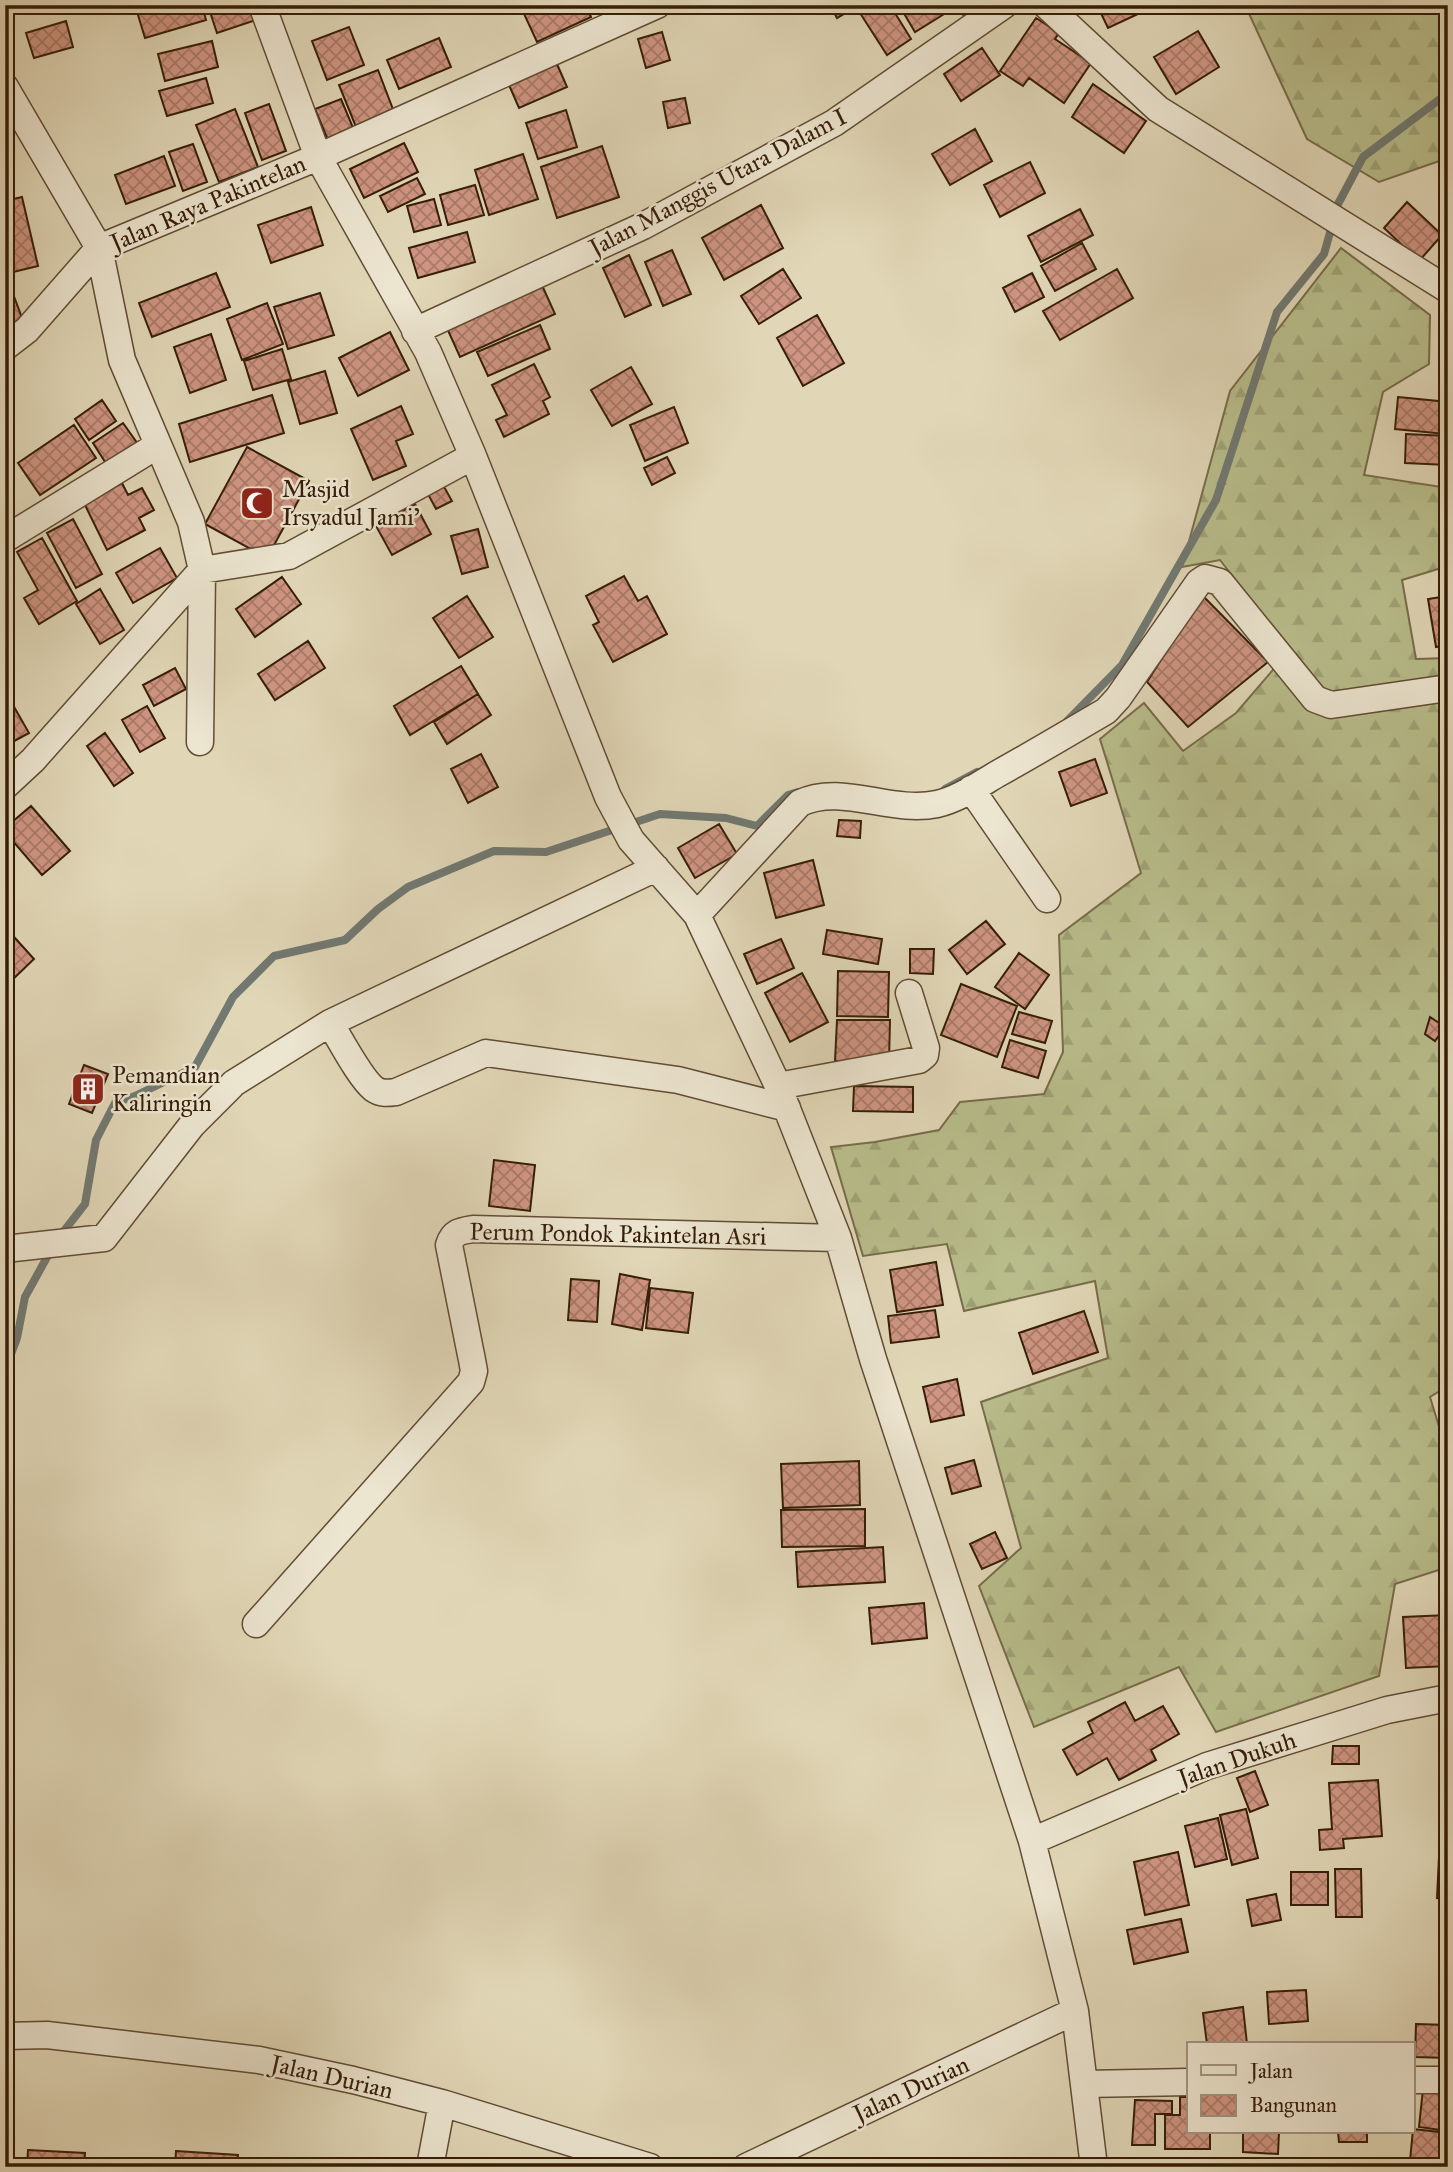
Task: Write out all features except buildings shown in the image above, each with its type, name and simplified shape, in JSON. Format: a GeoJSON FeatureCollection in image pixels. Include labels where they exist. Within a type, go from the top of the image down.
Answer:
{"type":"FeatureCollection","features":[{"type":"Feature","properties":{"kind":"street"},"geometry":{"type":"LineString","coordinates":[[261,5],[318,157],[428,352],[473,456],[608,797],[631,840],[698,915],[783,1097],[838,1238],[873,1359],[1032,1841],[1075,2011],[1094,2167]]}},
{"type":"Feature","properties":{"kind":"street"},"geometry":{"type":"LineString","coordinates":[[318,157],[657,5]]}},
{"type":"Feature","properties":{"kind":"street","name":"Jalan Manggis Utara Dalam I"},"geometry":{"type":"LineString","coordinates":[[415,331],[643,226],[834,123],[1004,5]]}},
{"type":"Feature","properties":{"kind":"street"},"geometry":{"type":"LineString","coordinates":[[1046,5],[1158,109],[1447,291]]}},
{"type":"Feature","properties":{"kind":"street","name":"Jalan Raya Pakintelan"},"geometry":{"type":"LineString","coordinates":[[5,87],[99,248],[122,360],[191,522],[202,570],[200,742]]}},
{"type":"Feature","properties":{"kind":"street","name":"Jalan Raya Pakintelan"},"geometry":{"type":"LineString","coordinates":[[99,248],[318,157]]}},
{"type":"Feature","properties":{"kind":"street"},"geometry":{"type":"LineString","coordinates":[[5,347],[27,330],[99,248]]}},
{"type":"Feature","properties":{"kind":"street"},"geometry":{"type":"LineString","coordinates":[[5,539],[158,445]]}},
{"type":"Feature","properties":{"kind":"street"},"geometry":{"type":"LineString","coordinates":[[5,786],[33,760],[202,570],[289,556],[473,456]]}},
{"type":"Feature","properties":{"kind":"street"},"geometry":{"type":"LineString","coordinates":[[698,915],[800,803],[812,797],[828,795],[900,805],[937,804],[971,789],[1112,705],[1199,582],[1205,578],[1220,583],[1315,699],[1324,704],[1448,688]]}},
{"type":"Feature","properties":{"kind":"street"},"geometry":{"type":"LineString","coordinates":[[971,789],[1047,899]]}},
{"type":"Feature","properties":{"kind":"street"},"geometry":{"type":"LineString","coordinates":[[5,1250],[104,1238],[192,1125],[234,1083],[330,1023],[656,868]]}},
{"type":"Feature","properties":{"kind":"street"},"geometry":{"type":"LineString","coordinates":[[330,1023],[374,1089],[385,1093],[396,1091],[486,1053],[783,1097],[919,1060],[925,1055],[926,1048],[909,993]]}},
{"type":"Feature","properties":{"kind":"street","name":"Perum Pondok Pakintelan Asri"},"geometry":{"type":"LineString","coordinates":[[256,1624],[471,1382],[474,1371],[449,1245],[457,1232],[473,1229],[838,1238]]}},
{"type":"Feature","properties":{"kind":"street","name":"Jalan Dukuh"},"geometry":{"type":"LineString","coordinates":[[1032,1841],[1208,1766],[1387,1710],[1448,1698]]}},
{"type":"Feature","properties":{"kind":"street","name":"Jalan Durian"},"geometry":{"type":"LineString","coordinates":[[746,2167],[1075,2011]]}},
{"type":"Feature","properties":{"kind":"street","name":"Jalan Durian"},"geometry":{"type":"LineString","coordinates":[[5,2036],[47,2035],[260,2060],[442,2103],[650,2167]]}},
{"type":"Feature","properties":{"kind":"street"},"geometry":{"type":"LineString","coordinates":[[1414,2080],[1448,2080]]}},
{"type":"Feature","properties":{"kind":"street"},"geometry":{"type":"LineString","coordinates":[[1085,2084],[1187,2082]]}},
{"type":"Feature","properties":{"kind":"street"},"geometry":{"type":"LineString","coordinates":[[430,2167],[442,2103]]}},
{"type":"Feature","properties":{"kind":"green space"},"geometry":{"type":"Polygon","coordinates":[[[1245,5],[1448,5],[1448,158],[1379,182],[1307,139],[1245,5]]]}},
{"type":"Feature","properties":{"kind":"green space"},"geometry":{"type":"Polygon","coordinates":[[[1341,248],[1430,315],[1429,364],[1383,392],[1364,475],[1448,488],[1448,566],[1402,580],[1416,659],[1448,658],[1448,1386],[1430,1397],[1448,1456],[1448,1567],[1395,1584],[1379,1676],[1216,1732],[1179,1667],[1034,1727],[979,1586],[1021,1548],[981,1402],[1108,1358],[1095,1281],[964,1311],[947,1244],[863,1256],[831,1147],[939,1130],[960,1102],[1044,1094],[1063,1052],[1059,935],[1141,873],[1100,739],[1144,703],[1183,751],[1236,713],[1290,650],[1220,560],[1182,567],[1230,391],[1341,248]]]}},
{"type":"Feature","properties":{"kind":"waterway"},"geometry":{"type":"LineString","coordinates":[[1067,721],[1122,665],[1216,500],[1277,312],[1324,254],[1338,204],[1363,157],[1448,93]]}},
{"type":"Feature","properties":{"kind":"waterway"},"geometry":{"type":"LineString","coordinates":[[945,789],[977,772]]}},
{"type":"Feature","properties":{"kind":"waterway"},"geometry":{"type":"LineString","coordinates":[[60,1236],[85,1204],[96,1140],[115,1103],[195,1067],[233,997],[274,956],[345,940],[378,909],[408,887],[494,851],[546,852],[660,814],[726,818],[757,826],[788,795],[798,792]]}},
{"type":"Feature","properties":{"kind":"waterway"},"geometry":{"type":"LineString","coordinates":[[5,1370],[17,1338],[25,1297],[51,1250]]}},
{"type":"Feature","properties":{"kind":"place","name":"Masjid Irsyadul Jami'"},"geometry":{"type":"Point","coordinates":[257,503]}},
{"type":"Feature","properties":{"kind":"place","name":"Pemandian Kaliringin"},"geometry":{"type":"Point","coordinates":[88,1089]}}]}
